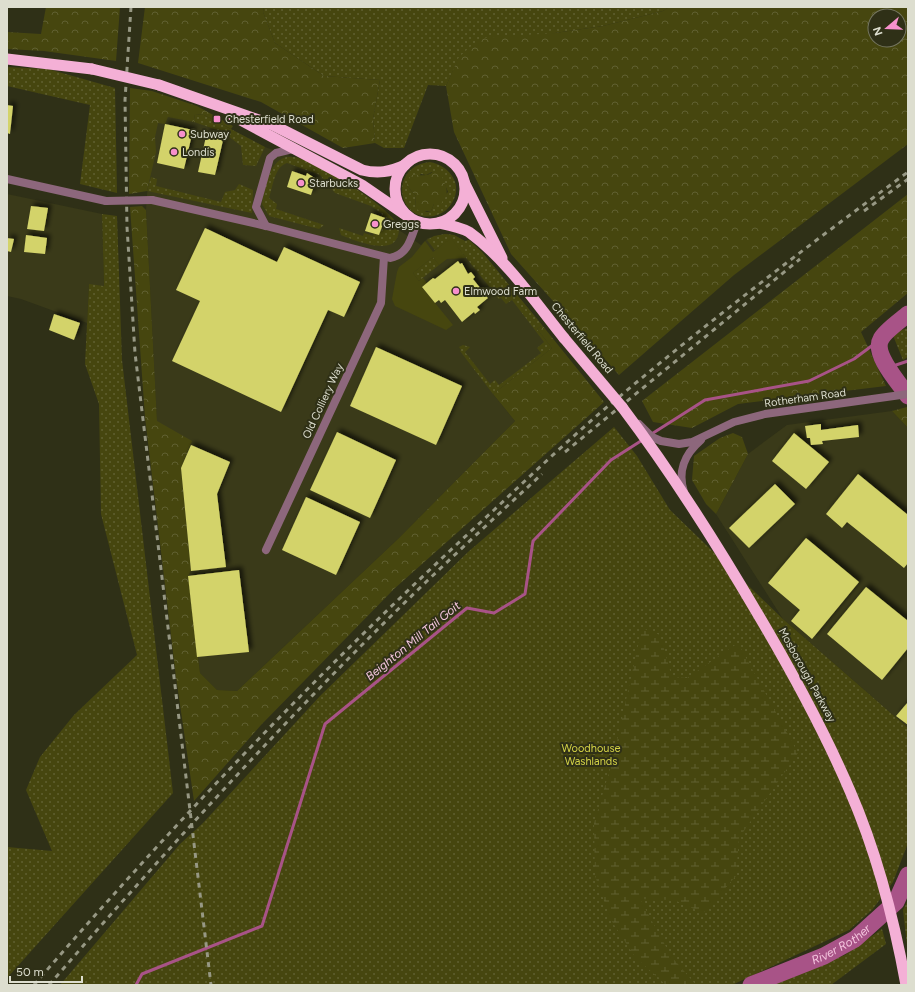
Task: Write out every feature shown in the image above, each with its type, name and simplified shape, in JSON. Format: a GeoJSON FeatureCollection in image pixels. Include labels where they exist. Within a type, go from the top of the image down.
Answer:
{"type":"FeatureCollection","features":[{"type":"Feature","properties":{"kind":"highway"},"geometry":{"type":"LineString","coordinates":[[7,59],[92,69],[159,85],[195,96],[273,125],[362,170],[371,173],[392,172],[420,156],[435,155],[446,159],[456,166],[464,183],[463,200],[457,212],[448,220],[439,223],[427,224],[413,220],[362,185],[195,96]]}},
{"type":"Feature","properties":{"kind":"highway"},"geometry":{"type":"LineString","coordinates":[[405,165],[398,174],[396,193],[399,204],[413,220]]}},
{"type":"Feature","properties":{"kind":"highway","name":"Chesterfield Road"},"geometry":{"type":"LineString","coordinates":[[464,183],[507,268]]}},
{"type":"Feature","properties":{"kind":"highway","name":"Chesterfield Road"},"geometry":{"type":"LineString","coordinates":[[439,223],[468,232],[507,268],[622,407]]}},
{"type":"Feature","properties":{"kind":"highway","name":"Mosborough Parkway"},"geometry":{"type":"LineString","coordinates":[[622,407],[649,438],[710,534],[804,694],[851,792],[870,844],[883,883],[906,985]]}},
{"type":"Feature","properties":{"kind":"street"},"geometry":{"type":"LineString","coordinates":[[266,226],[256,207],[270,158],[276,153],[293,149]]}},
{"type":"Feature","properties":{"kind":"street"},"geometry":{"type":"LineString","coordinates":[[7,179],[106,201],[152,200],[266,226],[384,257],[394,257],[402,253],[409,245],[413,220]]}},
{"type":"Feature","properties":{"kind":"street","name":"Old Colliery Way"},"geometry":{"type":"LineString","coordinates":[[266,550],[381,303],[384,257]]}},
{"type":"Feature","properties":{"kind":"street","name":"Rotherham Road"},"geometry":{"type":"LineString","coordinates":[[708,435],[734,422],[765,414],[908,394]]}},
{"type":"Feature","properties":{"kind":"street"},"geometry":{"type":"LineString","coordinates":[[649,438],[664,443],[679,444],[692,442],[708,435]]}},
{"type":"Feature","properties":{"kind":"street"},"geometry":{"type":"LineString","coordinates":[[690,504],[682,483],[683,463],[691,449],[708,435]]}},
{"type":"Feature","properties":{"kind":"shaded area"},"geometry":{"type":"Polygon","coordinates":[[[153,105],[231,129],[265,147],[310,163],[358,190],[393,218],[399,230],[421,245],[428,238],[445,234],[454,235],[465,241],[469,240],[482,252],[542,325],[537,329],[552,348],[493,394],[515,421],[399,538],[237,691],[217,690],[200,673],[188,576],[191,571],[181,468],[191,445],[157,422],[146,210],[153,105]]]}},
{"type":"Feature","properties":{"kind":"shaded area"},"geometry":{"type":"Polygon","coordinates":[[[7,194],[102,214],[104,286],[89,285],[87,323],[21,299],[7,296],[7,194]]]}},
{"type":"Feature","properties":{"kind":"shaded area"},"geometry":{"type":"Polygon","coordinates":[[[892,411],[908,428],[908,728],[783,619],[716,514],[748,454],[787,425],[892,411]]]}},
{"type":"Feature","properties":{"kind":"green space"},"geometry":{"type":"Polygon","coordinates":[[[46,7],[120,7],[116,61],[44,51],[7,49],[7,32],[41,34],[46,7]]]}},
{"type":"Feature","properties":{"kind":"green space"},"geometry":{"type":"Polygon","coordinates":[[[145,7],[264,7],[263,12],[275,43],[324,76],[380,80],[373,119],[375,143],[343,148],[261,102],[138,63],[145,7]]]}},
{"type":"Feature","properties":{"kind":"green space"},"geometry":{"type":"Polygon","coordinates":[[[264,7],[669,7],[663,11],[603,26],[555,33],[459,58],[446,86],[428,85],[404,148],[384,148],[375,143],[373,119],[380,80],[324,76],[275,43],[263,12],[264,7]]]}},
{"type":"Feature","properties":{"kind":"green space"},"geometry":{"type":"Polygon","coordinates":[[[669,7],[908,7],[908,144],[734,275],[619,375],[511,254],[454,132],[446,86],[459,57],[480,38],[555,33],[603,26],[663,11],[669,7]]]}},
{"type":"Feature","properties":{"kind":"green space"},"geometry":{"type":"Polygon","coordinates":[[[7,67],[48,69],[115,88],[117,193],[80,184],[90,105],[7,86],[7,67]]]}},
{"type":"Feature","properties":{"kind":"green space"},"geometry":{"type":"Polygon","coordinates":[[[130,88],[152,91],[197,106],[233,126],[231,129],[204,115],[195,114],[194,122],[168,117],[165,124],[158,123],[155,137],[156,152],[147,191],[129,194],[130,88]]]}},
{"type":"Feature","properties":{"kind":"green space"},"geometry":{"type":"Polygon","coordinates":[[[195,114],[204,115],[265,147],[256,166],[243,165],[241,146],[223,132],[194,122],[195,114]]]}},
{"type":"Feature","properties":{"kind":"green space"},"geometry":{"type":"Polygon","coordinates":[[[286,157],[295,157],[318,166],[350,185],[380,206],[391,216],[399,227],[397,238],[393,243],[379,246],[362,243],[341,235],[339,228],[363,236],[364,233],[373,236],[374,234],[379,235],[385,218],[381,217],[382,214],[371,206],[335,193],[320,175],[287,163],[279,169],[269,198],[277,204],[276,209],[324,225],[319,229],[269,216],[262,204],[268,176],[275,164],[286,157]]]}},
{"type":"Feature","properties":{"kind":"green space"},"geometry":{"type":"Polygon","coordinates":[[[430,162],[436,164],[447,170],[454,180],[456,192],[454,199],[448,208],[440,214],[434,216],[421,216],[412,211],[405,203],[402,193],[403,183],[408,173],[417,166],[430,162]],[[432,172],[426,175],[421,174],[407,186],[416,196],[415,207],[427,212],[431,211],[434,204],[448,192],[443,180],[432,172]]]}},
{"type":"Feature","properties":{"kind":"green space"},"geometry":{"type":"Polygon","coordinates":[[[435,171],[441,174],[447,189],[446,196],[441,204],[434,204],[431,211],[419,211],[415,207],[416,196],[407,186],[410,177],[414,174],[427,175],[435,171]]]}},
{"type":"Feature","properties":{"kind":"green space"},"geometry":{"type":"Polygon","coordinates":[[[151,177],[157,179],[156,186],[221,202],[225,192],[235,190],[239,184],[253,190],[252,213],[147,191],[151,177]]]}},
{"type":"Feature","properties":{"kind":"green space"},"geometry":{"type":"Polygon","coordinates":[[[908,194],[908,293],[861,332],[886,386],[738,404],[692,428],[653,422],[642,401],[908,194]]]}},
{"type":"Feature","properties":{"kind":"green space"},"geometry":{"type":"Polygon","coordinates":[[[142,206],[146,210],[157,421],[192,441],[181,468],[191,571],[188,576],[200,673],[217,690],[237,691],[399,538],[515,421],[493,394],[552,348],[537,329],[542,325],[604,402],[394,589],[261,725],[194,801],[176,677],[145,417],[130,207],[142,206]]]}},
{"type":"Feature","properties":{"kind":"green space"},"geometry":{"type":"Polygon","coordinates":[[[102,214],[117,216],[122,360],[173,793],[7,978],[7,847],[52,851],[26,790],[40,757],[74,715],[137,655],[101,514],[99,404],[85,364],[89,284],[104,286],[102,214]]]}},
{"type":"Feature","properties":{"kind":"green space"},"geometry":{"type":"Polygon","coordinates":[[[445,234],[454,235],[465,241],[469,240],[482,252],[542,325],[537,329],[552,348],[493,394],[460,351],[461,350],[459,347],[463,345],[470,347],[465,352],[490,384],[495,380],[499,385],[541,353],[537,348],[544,342],[512,300],[506,304],[501,298],[499,299],[451,239],[435,250],[427,240],[434,236],[445,234]]]}},
{"type":"Feature","properties":{"kind":"green space"},"geometry":{"type":"Polygon","coordinates":[[[451,238],[466,258],[447,259],[439,265],[433,257],[413,273],[419,281],[423,278],[427,283],[422,287],[453,325],[446,330],[395,306],[392,299],[399,267],[412,257],[425,241],[433,252],[451,238]]]}},
{"type":"Feature","properties":{"kind":"green space"},"geometry":{"type":"Polygon","coordinates":[[[433,257],[439,265],[419,281],[413,273],[433,257]]]}},
{"type":"Feature","properties":{"kind":"green space"},"geometry":{"type":"Polygon","coordinates":[[[908,328],[908,357],[903,360],[892,333],[908,328]]]}},
{"type":"Feature","properties":{"kind":"green space"},"geometry":{"type":"Polygon","coordinates":[[[908,408],[908,428],[892,411],[908,408]]]}},
{"type":"Feature","properties":{"kind":"green space","name":"Woodhouse Washlands"},"geometry":{"type":"Polygon","coordinates":[[[614,427],[637,456],[670,510],[783,619],[908,728],[908,843],[893,882],[872,910],[849,930],[732,985],[60,985],[180,844],[203,823],[320,696],[468,552],[614,427]]]}},
{"type":"Feature","properties":{"kind":"green space"},"geometry":{"type":"Polygon","coordinates":[[[733,433],[742,437],[748,454],[716,514],[706,504],[692,480],[694,456],[720,438],[733,433]]]}},
{"type":"Feature","properties":{"kind":"green space"},"geometry":{"type":"Polygon","coordinates":[[[642,628],[660,635],[672,677],[687,678],[738,643],[798,753],[739,838],[736,876],[703,913],[674,900],[640,899],[671,956],[696,985],[666,985],[635,957],[611,920],[595,876],[594,823],[613,759],[642,628]]]}},
{"type":"Feature","properties":{"kind":"green space"},"geometry":{"type":"Polygon","coordinates":[[[908,900],[908,944],[907,946],[903,910],[908,900]]]}},
{"type":"Feature","properties":{"kind":"green space"},"geometry":{"type":"Polygon","coordinates":[[[882,929],[886,944],[831,985],[772,985],[845,955],[882,929]]]}},
{"type":"Feature","properties":{"kind":"building"},"geometry":{"type":"Polygon","coordinates":[[[7,105],[13,106],[10,134],[7,133],[7,105]]]}},
{"type":"Feature","properties":{"kind":"building","name":"Londis"},"geometry":{"type":"Polygon","coordinates":[[[165,124],[193,130],[184,169],[157,163],[165,124]]]}},
{"type":"Feature","properties":{"kind":"building"},"geometry":{"type":"Polygon","coordinates":[[[207,132],[224,136],[215,175],[198,172],[207,132]]]}},
{"type":"Feature","properties":{"kind":"building","name":"Starbucks"},"geometry":{"type":"Polygon","coordinates":[[[292,171],[306,176],[307,173],[316,179],[311,195],[287,187],[292,171]]]}},
{"type":"Feature","properties":{"kind":"building"},"geometry":{"type":"Polygon","coordinates":[[[31,206],[48,208],[44,231],[27,229],[31,206]]]}},
{"type":"Feature","properties":{"kind":"building","name":"Greggs"},"geometry":{"type":"Polygon","coordinates":[[[371,213],[385,218],[379,235],[365,231],[371,213]]]}},
{"type":"Feature","properties":{"kind":"building"},"geometry":{"type":"Polygon","coordinates":[[[205,228],[277,262],[284,247],[360,282],[344,317],[328,310],[281,412],[172,361],[200,301],[176,290],[205,228]]]}},
{"type":"Feature","properties":{"kind":"building"},"geometry":{"type":"Polygon","coordinates":[[[26,235],[47,238],[45,254],[24,252],[26,235]]]}},
{"type":"Feature","properties":{"kind":"building"},"geometry":{"type":"Polygon","coordinates":[[[7,238],[14,239],[11,252],[7,251],[7,238]]]}},
{"type":"Feature","properties":{"kind":"building","name":"Elmwood Farm"},"geometry":{"type":"Polygon","coordinates":[[[458,261],[460,264],[462,263],[468,274],[471,272],[475,277],[473,279],[481,289],[483,287],[487,293],[485,295],[488,298],[477,307],[480,310],[475,314],[474,312],[462,322],[445,300],[441,303],[439,300],[435,303],[422,287],[458,261]]]}},
{"type":"Feature","properties":{"kind":"building"},"geometry":{"type":"Polygon","coordinates":[[[54,314],[80,323],[74,340],[49,330],[54,314]]]}},
{"type":"Feature","properties":{"kind":"building"},"geometry":{"type":"Polygon","coordinates":[[[376,347],[462,386],[436,445],[350,406],[376,347]]]}},
{"type":"Feature","properties":{"kind":"building"},"geometry":{"type":"Polygon","coordinates":[[[821,424],[821,430],[858,425],[859,437],[822,441],[823,444],[811,445],[810,438],[807,438],[805,426],[821,424]]]}},
{"type":"Feature","properties":{"kind":"building"},"geometry":{"type":"Polygon","coordinates":[[[337,432],[396,460],[370,518],[310,490],[337,432]]]}},
{"type":"Feature","properties":{"kind":"building"},"geometry":{"type":"Polygon","coordinates":[[[794,433],[829,462],[806,489],[772,461],[794,433]]]}},
{"type":"Feature","properties":{"kind":"building"},"geometry":{"type":"Polygon","coordinates":[[[191,445],[230,462],[217,494],[226,567],[191,571],[181,468],[191,445]]]}},
{"type":"Feature","properties":{"kind":"building"},"geometry":{"type":"Polygon","coordinates":[[[858,474],[908,515],[908,563],[904,568],[847,522],[842,528],[826,514],[858,474]]]}},
{"type":"Feature","properties":{"kind":"building"},"geometry":{"type":"Polygon","coordinates":[[[775,484],[795,504],[749,548],[729,528],[775,484]]]}},
{"type":"Feature","properties":{"kind":"building"},"geometry":{"type":"Polygon","coordinates":[[[306,497],[360,522],[336,575],[282,550],[306,497]]]}},
{"type":"Feature","properties":{"kind":"building"},"geometry":{"type":"Polygon","coordinates":[[[806,538],[859,582],[812,639],[791,621],[800,610],[768,583],[806,538]]]}},
{"type":"Feature","properties":{"kind":"building"},"geometry":{"type":"Polygon","coordinates":[[[239,570],[249,652],[197,657],[188,576],[239,570]]]}},
{"type":"Feature","properties":{"kind":"building"},"geometry":{"type":"Polygon","coordinates":[[[866,587],[908,621],[908,648],[882,680],[827,634],[866,587]]]}},
{"type":"Feature","properties":{"kind":"building"},"geometry":{"type":"Polygon","coordinates":[[[908,702],[908,725],[896,716],[908,702]]]}},
{"type":"Feature","properties":{"kind":"waterway","name":"River Rother"},"geometry":{"type":"LineString","coordinates":[[908,314],[886,333],[881,339],[879,345],[880,353],[888,369],[908,396]]}},
{"type":"Feature","properties":{"kind":"waterway","name":"Beighton Mill Tail Goit"},"geometry":{"type":"LineString","coordinates":[[650,435],[705,400],[809,381],[854,359],[881,339]]}},
{"type":"Feature","properties":{"kind":"waterway"},"geometry":{"type":"LineString","coordinates":[[887,368],[908,361]]}},
{"type":"Feature","properties":{"kind":"waterway","name":"Beighton Mill Tail Goit"},"geometry":{"type":"LineString","coordinates":[[136,985],[142,974],[262,926],[325,724],[467,608],[494,613],[525,594],[533,541],[611,460],[644,439]]}},
{"type":"Feature","properties":{"kind":"waterway","name":"River Rother"},"geometry":{"type":"LineString","coordinates":[[751,985],[824,956],[855,939],[896,902],[908,875]]}},
{"type":"Feature","properties":{"kind":"railway"},"geometry":{"type":"LineString","coordinates":[[131,7],[125,100],[127,227],[135,353],[211,985]]}},
{"type":"Feature","properties":{"kind":"railway"},"geometry":{"type":"LineString","coordinates":[[34,985],[144,861],[257,741],[433,566],[600,413],[714,320],[908,172]]}},
{"type":"Feature","properties":{"kind":"railway"},"geometry":{"type":"LineString","coordinates":[[864,211],[908,179]]}},
{"type":"Feature","properties":{"kind":"railway"},"geometry":{"type":"LineString","coordinates":[[565,452],[800,259]]}},
{"type":"Feature","properties":{"kind":"railway"},"geometry":{"type":"LineString","coordinates":[[49,985],[140,881],[281,728],[427,581],[542,474]]}},
{"type":"Feature","properties":{"kind":"place","name":"Chesterfield Road"},"geometry":{"type":"Point","coordinates":[217,119]}},
{"type":"Feature","properties":{"kind":"place","name":"Subway"},"geometry":{"type":"Point","coordinates":[182,134]}},
{"type":"Feature","properties":{"kind":"place","name":"Londis"},"geometry":{"type":"Point","coordinates":[174,152]}},
{"type":"Feature","properties":{"kind":"place","name":"Starbucks"},"geometry":{"type":"Point","coordinates":[301,183]}},
{"type":"Feature","properties":{"kind":"place","name":"Greggs"},"geometry":{"type":"Point","coordinates":[375,224]}},
{"type":"Feature","properties":{"kind":"place","name":"Elmwood Farm"},"geometry":{"type":"Point","coordinates":[456,291]}}]}
